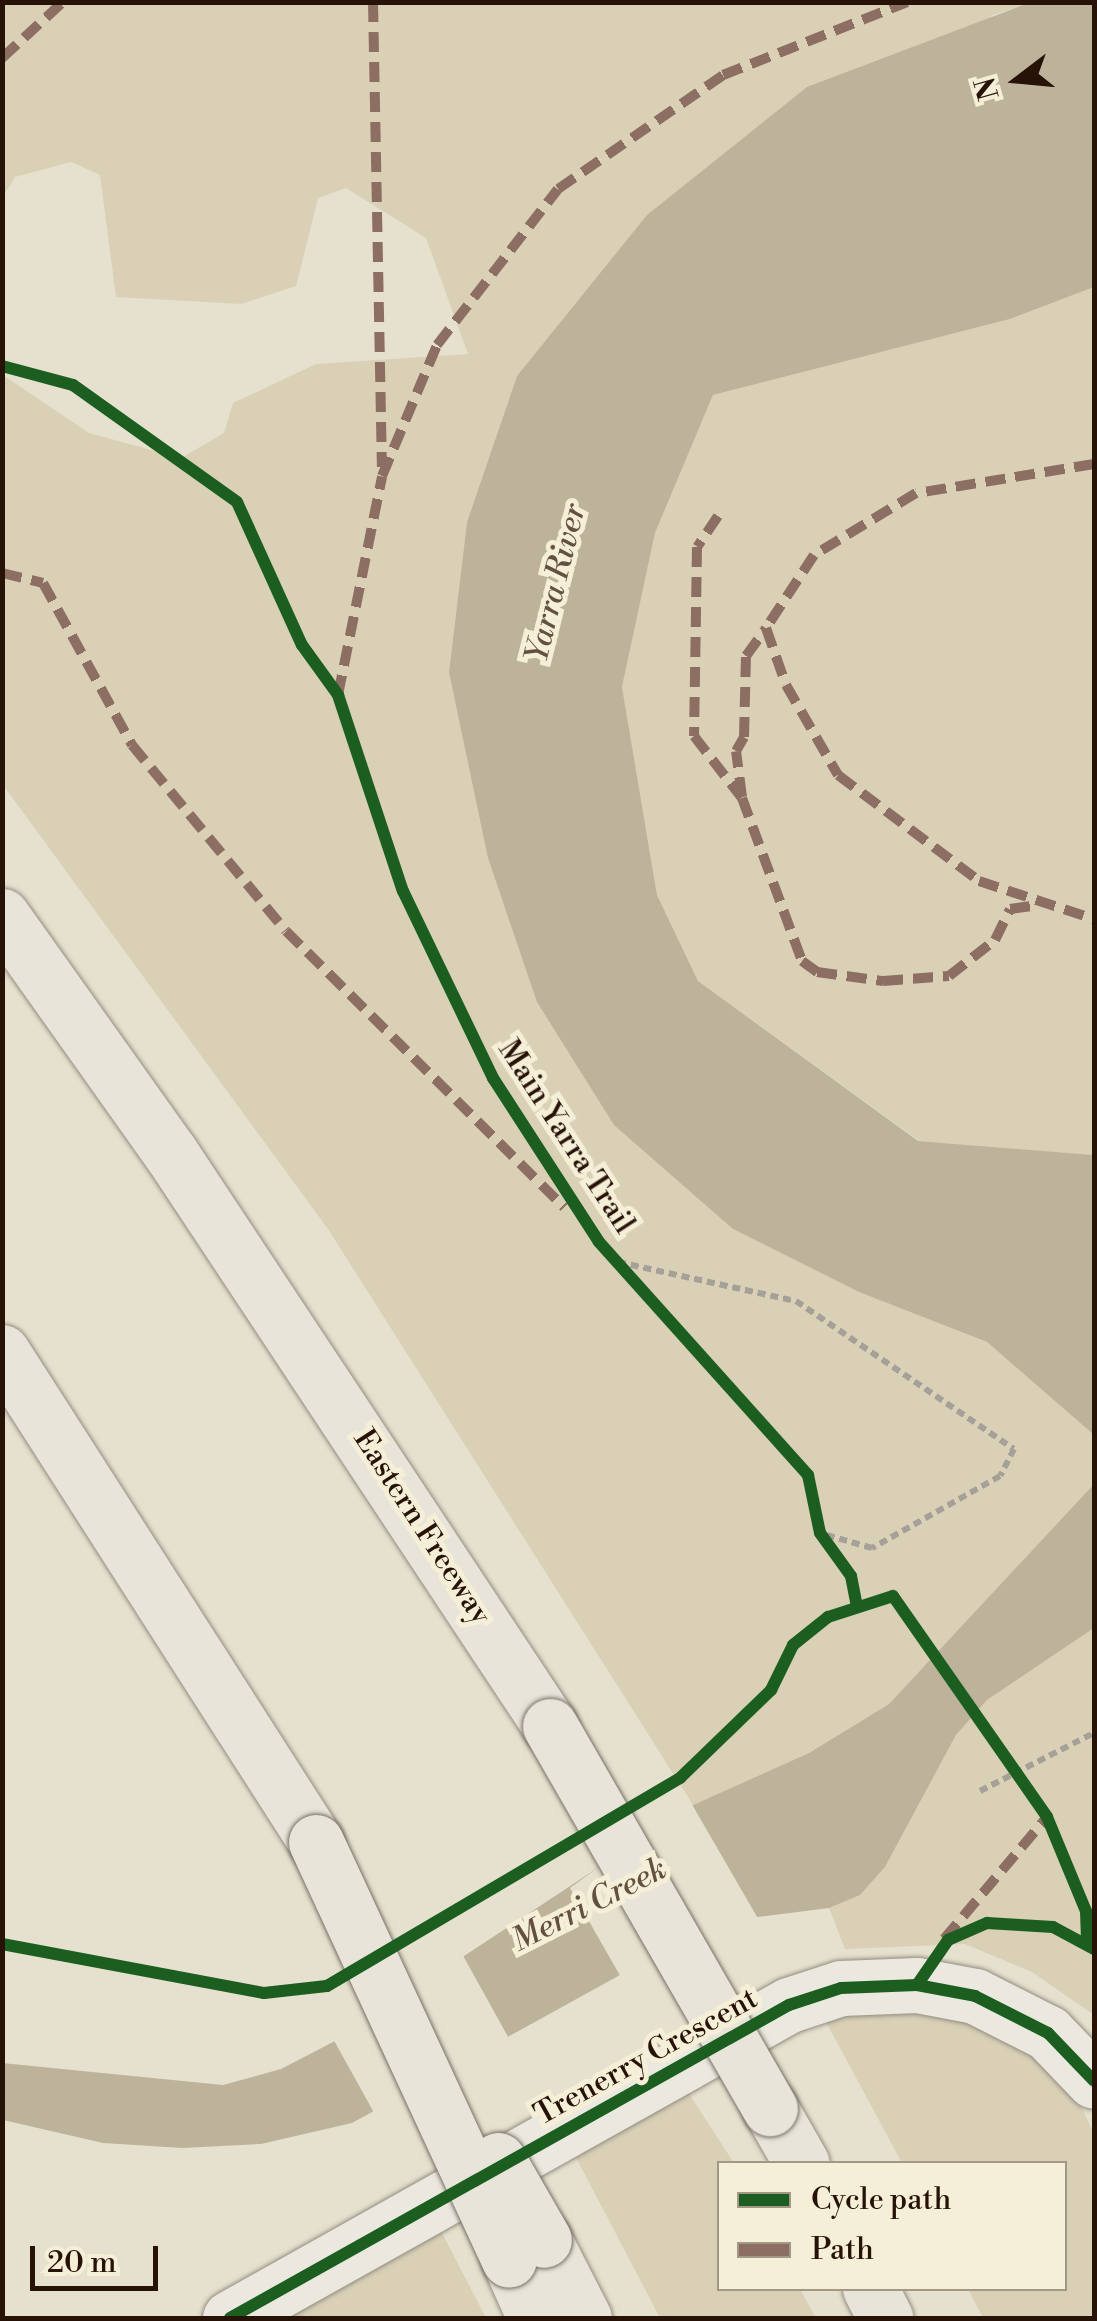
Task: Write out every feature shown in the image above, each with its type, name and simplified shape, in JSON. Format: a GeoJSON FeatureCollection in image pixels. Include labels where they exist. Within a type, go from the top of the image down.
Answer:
{"type":"FeatureCollection","features":[{"type":"Feature","properties":{"kind":"highway","name":"Eastern Freeway"},"geometry":{"type":"LineString","coordinates":[[2,916],[246,1264],[550,1726],[800,2161]]}},
{"type":"Feature","properties":{"kind":"highway"},"geometry":{"type":"LineString","coordinates":[[2,1352],[316,1842],[526,2250],[584,2318]]}},
{"type":"Feature","properties":{"kind":"highway"},"geometry":{"type":"LineString","coordinates":[[526,2250],[535,2318]]}},
{"type":"Feature","properties":{"kind":"highway"},"geometry":{"type":"LineString","coordinates":[[872,2291],[885,2318]]}},
{"type":"Feature","properties":{"kind":"street","name":"Trenerry Crescent"},"geometry":{"type":"LineString","coordinates":[[230,2318],[789,2005],[841,1988],[917,1984],[975,1996],[1048,2033],[1094,2081]]}},
{"type":"Feature","properties":{"kind":"path"},"geometry":{"type":"LineString","coordinates":[[614,1257],[796,1301],[1014,1449],[1000,1476],[872,1548],[820,1532]]}},
{"type":"Feature","properties":{"kind":"path"},"geometry":{"type":"LineString","coordinates":[[816,1514],[820,1532],[841,1562]]}},
{"type":"Feature","properties":{"kind":"path"},"geometry":{"type":"LineString","coordinates":[[980,1790],[1094,1733]]}},
{"type":"Feature","properties":{"kind":"path"},"geometry":{"type":"LineString","coordinates":[[1006,1756],[1027,1787]]}},
{"type":"Feature","properties":{"kind":"shaded area"},"geometry":{"type":"Polygon","coordinates":[[[3,3],[1031,3],[993,15],[517,376],[467,522],[449,672],[733,1229],[859,1292],[987,1342],[1094,1435],[1094,1484],[889,1704],[809,1753],[693,1805],[328,1229],[3,785],[3,375],[89,433],[181,458],[224,433],[233,403],[316,364],[468,354],[426,238],[346,188],[318,198],[296,286],[241,304],[116,297],[100,175],[71,162],[15,177],[3,197],[3,3]]]}},
{"type":"Feature","properties":{"kind":"shaded area"},"geometry":{"type":"Polygon","coordinates":[[[1094,287],[1094,1155],[919,1141],[698,981],[657,895],[622,687],[655,533],[713,395],[1010,319],[1094,287]]]}},
{"type":"Feature","properties":{"kind":"shaded area"},"geometry":{"type":"Polygon","coordinates":[[[1094,1628],[1094,2015],[1032,1972],[965,1944],[845,1949],[829,1908],[860,1895],[885,1867],[956,1735],[987,1700],[1094,1628]]]}},
{"type":"Feature","properties":{"kind":"shaded area"},"geometry":{"type":"Polygon","coordinates":[[[918,1999],[1064,2069],[1094,2134],[1094,2318],[983,2318],[969,2291],[1067,2291],[1067,2161],[901,2161],[819,2009],[918,1999]]]}},
{"type":"Feature","properties":{"kind":"shaded area"},"geometry":{"type":"Polygon","coordinates":[[[684,2086],[733,2161],[717,2161],[717,2291],[801,2291],[816,2318],[660,2318],[572,2150],[684,2086]]]}},
{"type":"Feature","properties":{"kind":"shaded area"},"geometry":{"type":"Polygon","coordinates":[[[440,2229],[486,2318],[283,2318],[440,2229]]]}},
{"type":"Feature","properties":{"kind":"water","name":"Yarra River"},"geometry":{"type":"Polygon","coordinates":[[[1031,2],[1094,3],[1094,287],[1010,319],[713,395],[655,533],[622,687],[657,895],[698,981],[918,1141],[1094,1155],[1094,1435],[987,1342],[859,1292],[733,1229],[614,1125],[537,1002],[488,858],[449,672],[467,522],[517,376],[647,215],[807,87],[1031,2]]]}},
{"type":"Feature","properties":{"kind":"water","name":"Merri Creek"},"geometry":{"type":"Polygon","coordinates":[[[1094,1484],[1094,1628],[987,1700],[956,1735],[885,1867],[860,1895],[829,1908],[757,1917],[620,1975],[352,2123],[261,2144],[182,2148],[103,2143],[3,2120],[2,2063],[223,2085],[281,2069],[335,2041],[693,1805],[809,1753],[889,1704],[1094,1484]]]}},
{"type":"Feature","properties":{"kind":"pier"},"geometry":{"type":"Polygon","coordinates":[[[690,1801],[760,1922],[622,1979],[570,1888],[690,1801]]]}},
{"type":"Feature","properties":{"kind":"pier"},"geometry":{"type":"Polygon","coordinates":[[[461,1952],[510,2041],[376,2116],[326,2027],[461,1952]]]}},
{"type":"Feature","properties":{"kind":"marked path"},"geometry":{"type":"LineString","coordinates":[[2,58],[63,2]]}},
{"type":"Feature","properties":{"kind":"marked path"},"geometry":{"type":"LineString","coordinates":[[373,2],[382,467]]}},
{"type":"Feature","properties":{"kind":"marked path"},"geometry":{"type":"LineString","coordinates":[[338,695],[382,476],[437,345],[558,189],[723,75],[907,2]]}},
{"type":"Feature","properties":{"kind":"marked path"},"geometry":{"type":"LineString","coordinates":[[1094,464],[916,493],[814,555],[766,628],[786,685],[838,775],[979,881],[1094,919]]}},
{"type":"Feature","properties":{"kind":"marked path"},"geometry":{"type":"LineString","coordinates":[[718,516],[697,547],[694,736],[742,798],[802,961],[817,972],[883,981],[949,976],[995,940],[1010,909],[1039,905]]}},
{"type":"Feature","properties":{"kind":"marked path"},"geometry":{"type":"LineString","coordinates":[[2,573],[43,583],[132,745],[286,931],[564,1207]]}},
{"type":"Feature","properties":{"kind":"marked path"},"geometry":{"type":"LineString","coordinates":[[742,797],[736,751],[744,737],[746,656],[766,628]]}},
{"type":"Feature","properties":{"kind":"marked path"},"geometry":{"type":"LineString","coordinates":[[944,1939],[1047,1817]]}},
{"type":"Feature","properties":{"kind":"cycle path","name":"Main Yarra Trail"},"geometry":{"type":"LineString","coordinates":[[2,366],[73,385],[237,502],[302,645],[338,695],[403,891],[493,1078],[599,1242],[808,1475],[820,1533],[851,1576],[857,1606]]}},
{"type":"Feature","properties":{"kind":"cycle path"},"geometry":{"type":"LineString","coordinates":[[2,1944],[264,1993],[327,1986],[680,1778],[771,1690],[793,1645],[828,1617],[893,1596],[1047,1817],[1086,1911],[1087,1944]]}},
{"type":"Feature","properties":{"kind":"cycle path"},"geometry":{"type":"LineString","coordinates":[[917,1985],[948,1940],[987,1923],[1053,1927],[1094,1949]]}},
{"type":"Feature","properties":{"kind":"cycle path"},"geometry":{"type":"LineString","coordinates":[[230,2318],[789,2005],[841,1988],[917,1985],[975,1996],[1048,2033],[1094,2081]]}}]}
